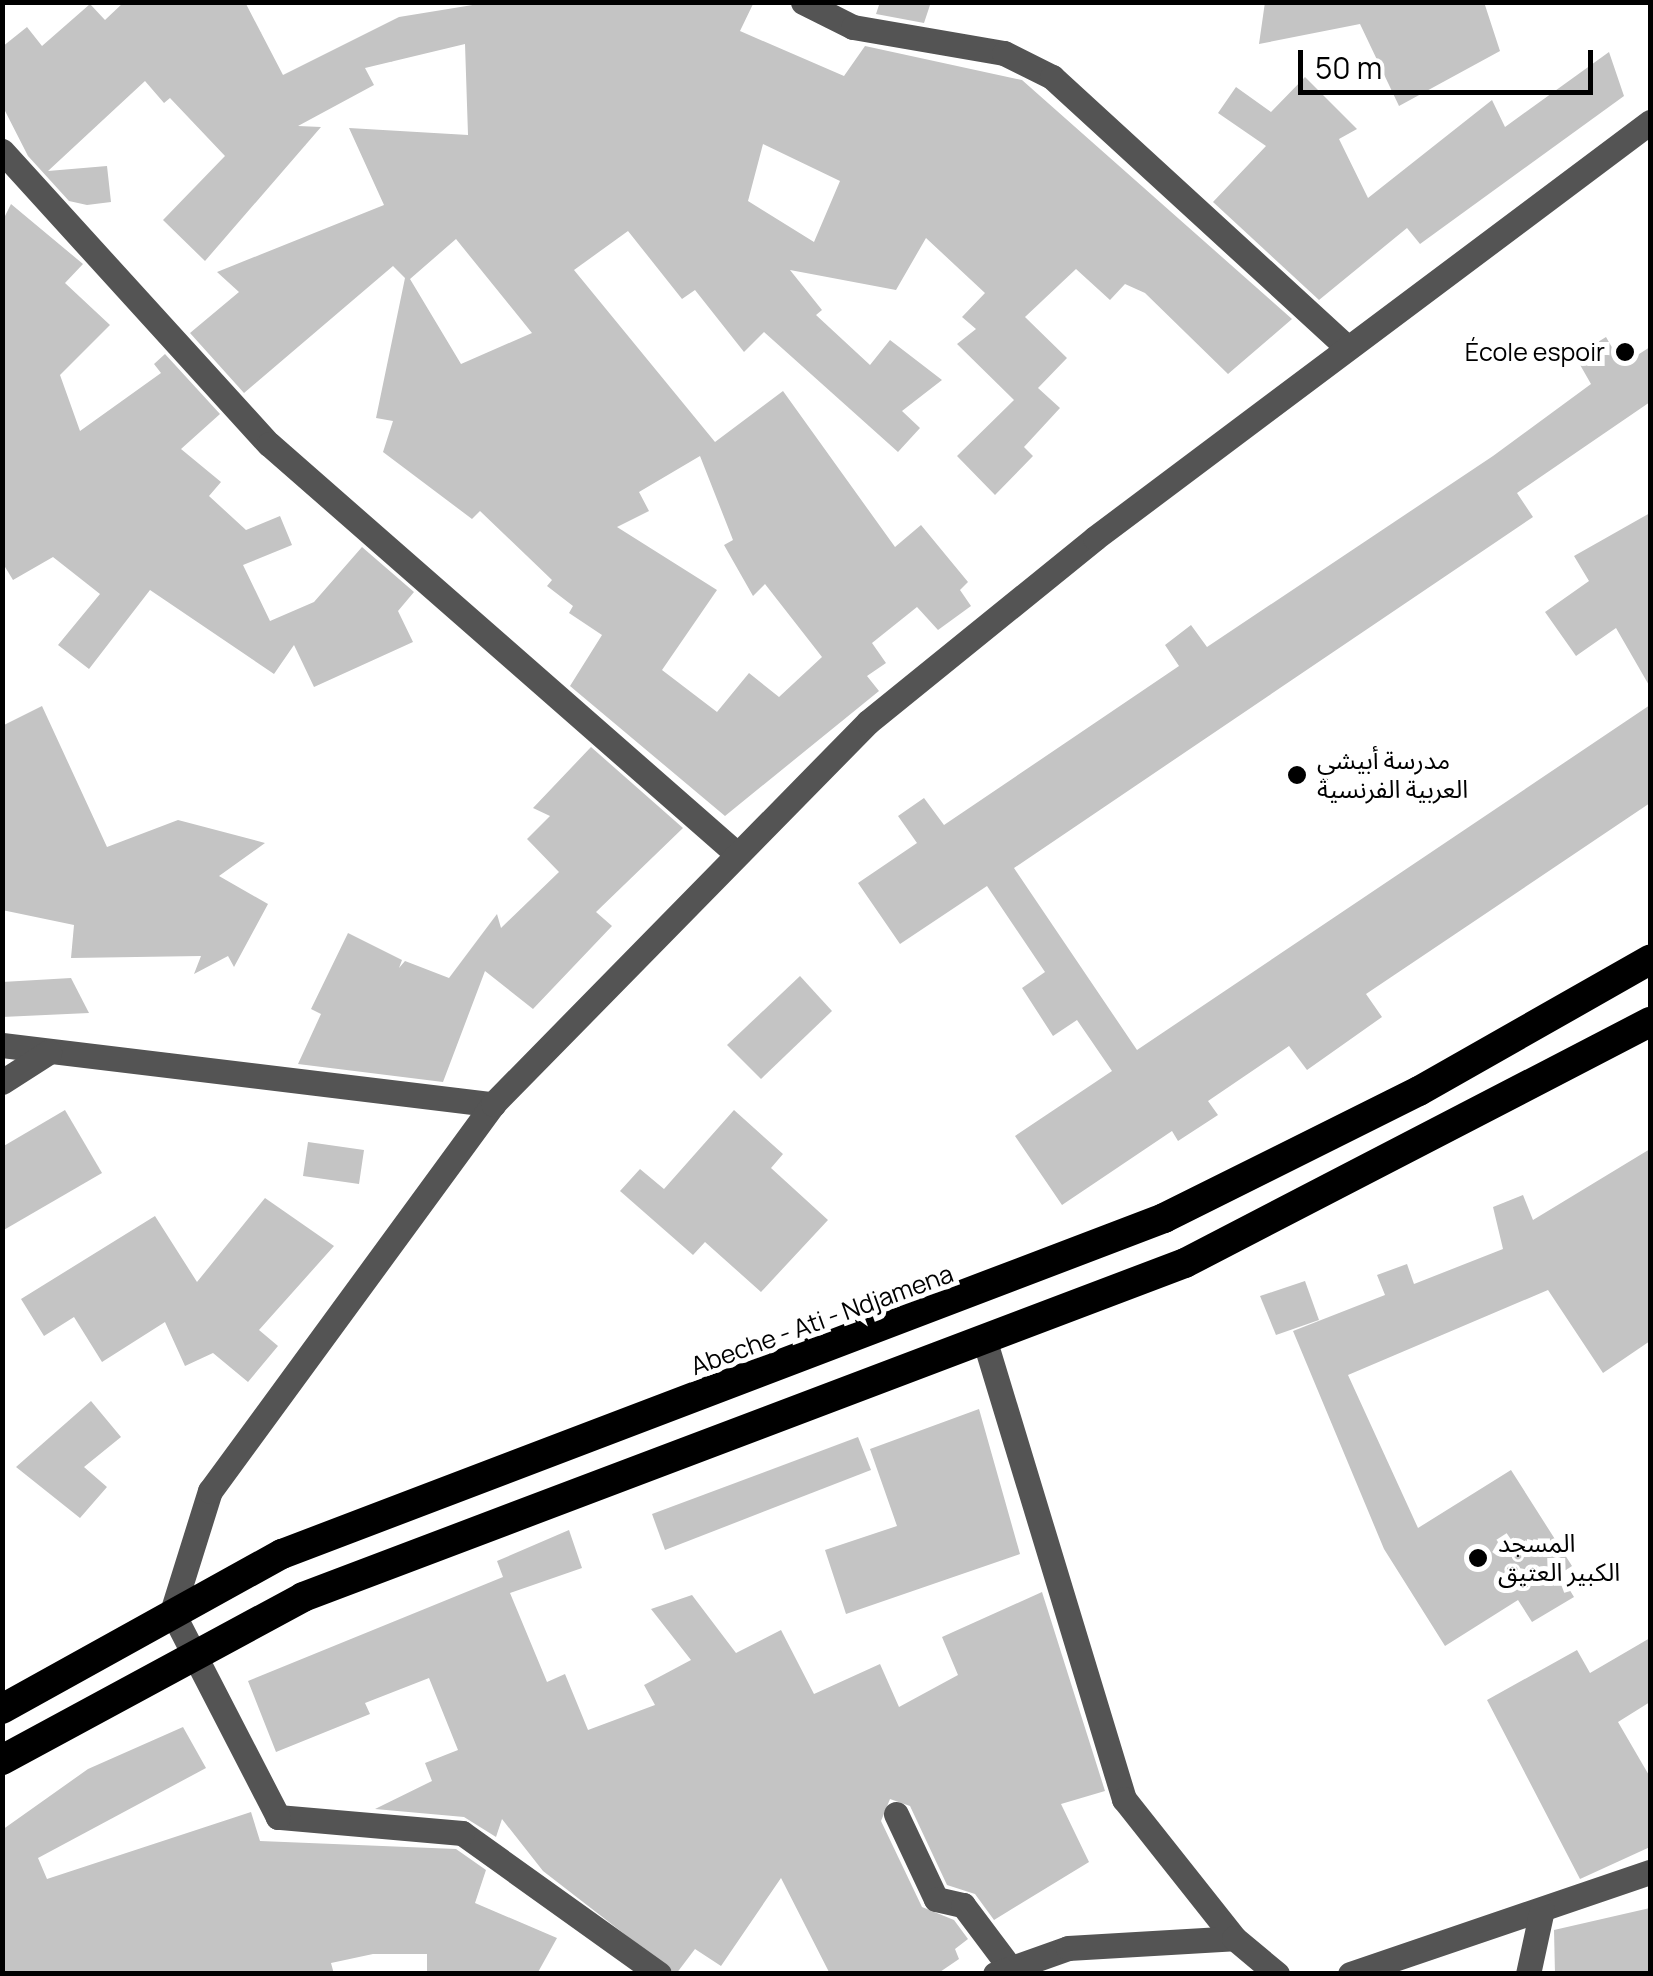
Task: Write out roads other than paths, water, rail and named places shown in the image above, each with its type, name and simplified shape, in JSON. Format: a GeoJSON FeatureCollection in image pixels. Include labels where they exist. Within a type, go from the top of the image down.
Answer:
{"type":"FeatureCollection","features":[{"type":"Feature","properties":{"kind":"highway","name":"Abeche - Ati - Ndjamena"},"geometry":{"type":"LineString","coordinates":[[2,1709],[282,1554],[486,1470],[969,1298],[1164,1218],[1419,1091],[1650,960]]}},
{"type":"Feature","properties":{"kind":"highway"},"geometry":{"type":"LineString","coordinates":[[2,1760],[192,1654],[322,1590],[986,1345],[1202,1255],[1650,1022]]}},
{"type":"Feature","properties":{"kind":"street"},"geometry":{"type":"LineString","coordinates":[[803,2],[852,27],[1004,53],[1052,77],[1347,348]]}},
{"type":"Feature","properties":{"kind":"street"},"geometry":{"type":"LineString","coordinates":[[660,1974],[462,1833],[414,1836],[278,1817],[172,1612],[210,1491],[493,1104],[868,722],[1347,348],[1650,122]]}},
{"type":"Feature","properties":{"kind":"street"},"geometry":{"type":"LineString","coordinates":[[2,152],[269,444],[738,854]]}},
{"type":"Feature","properties":{"kind":"street"},"geometry":{"type":"LineString","coordinates":[[2,1045],[493,1104]]}},
{"type":"Feature","properties":{"kind":"street"},"geometry":{"type":"LineString","coordinates":[[2,1082],[49,1052]]}},
{"type":"Feature","properties":{"kind":"street"},"geometry":{"type":"LineString","coordinates":[[986,1345],[1124,1799],[1234,1938],[1278,1974]]}},
{"type":"Feature","properties":{"kind":"street"},"geometry":{"type":"LineString","coordinates":[[896,1814],[936,1899],[962,1904],[1001,1969],[1068,1948],[1234,1938]]}},
{"type":"Feature","properties":{"kind":"street"},"geometry":{"type":"LineString","coordinates":[[1350,1974],[1650,1872]]}},
{"type":"Feature","properties":{"kind":"street"},"geometry":{"type":"LineString","coordinates":[[1528,1974],[1542,1908]]}},
{"type":"Feature","properties":{"kind":"place","name":"École espoir"},"geometry":{"type":"Point","coordinates":[1625,352]}},
{"type":"Feature","properties":{"kind":"place","name":"مدرسة أبيشي العربية الفرنسية"},"geometry":{"type":"Point","coordinates":[1297,775]}},
{"type":"Feature","properties":{"kind":"place","name":"المسجد الكبير العتيق"},"geometry":{"type":"Point","coordinates":[1478,1558]}}]}
